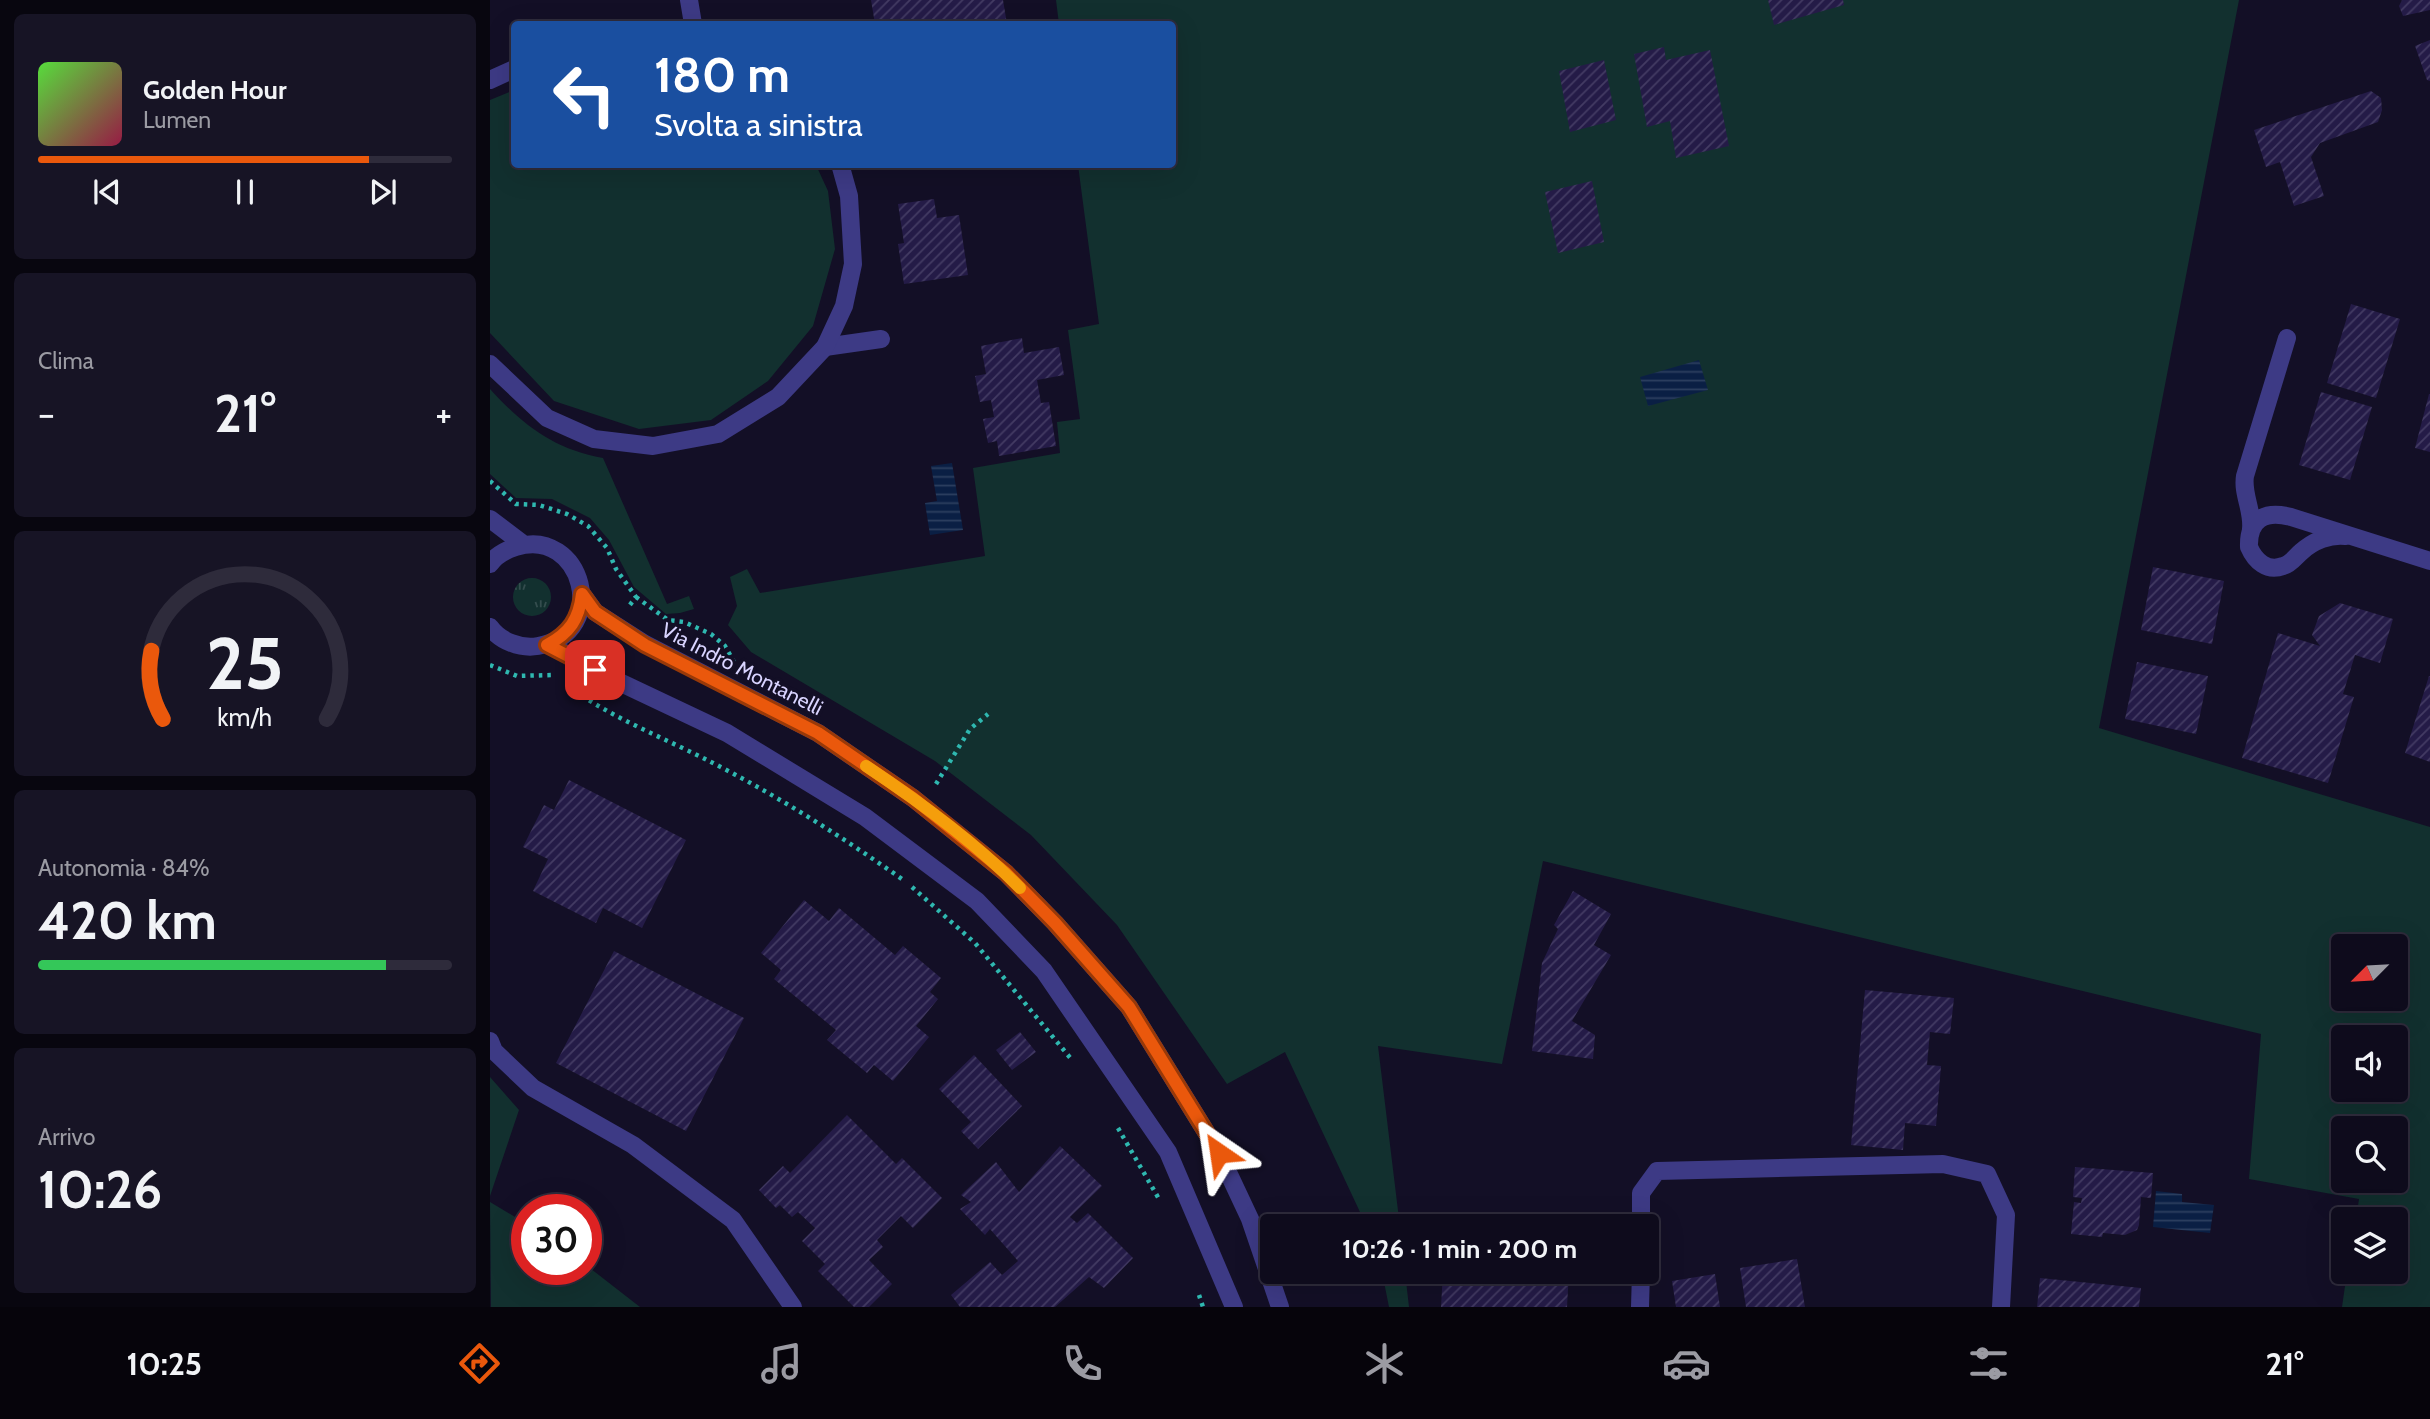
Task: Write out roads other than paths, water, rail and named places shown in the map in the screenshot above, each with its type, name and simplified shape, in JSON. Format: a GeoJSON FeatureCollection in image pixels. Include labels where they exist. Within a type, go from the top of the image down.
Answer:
{"type":"FeatureCollection","features":[{"type":"Feature","properties":{"kind":"street"},"geometry":{"type":"LineString","coordinates":[[689,0],[692,21]]}},
{"type":"Feature","properties":{"kind":"street"},"geometry":{"type":"LineString","coordinates":[[490,80],[511,70]]}},
{"type":"Feature","properties":{"kind":"street"},"geometry":{"type":"LineString","coordinates":[[490,364],[547,418],[594,439],[653,446],[718,434],[778,397],[825,347],[844,306],[853,264],[849,196],[841,168]]}},
{"type":"Feature","properties":{"kind":"street"},"geometry":{"type":"LineString","coordinates":[[2287,338],[2246,470],[2244,482],[2251,511],[2249,547],[2259,562],[2267,566],[2284,566],[2317,541],[2346,536]]}},
{"type":"Feature","properties":{"kind":"street"},"geometry":{"type":"LineString","coordinates":[[825,347],[881,339]]}},
{"type":"Feature","properties":{"kind":"street"},"geometry":{"type":"LineString","coordinates":[[2247,493],[2257,506],[2296,524],[2300,532],[2297,556]]}},
{"type":"Feature","properties":{"kind":"street"},"geometry":{"type":"LineString","coordinates":[[2251,529],[2264,516],[2278,515],[2430,561]]}},
{"type":"Feature","properties":{"kind":"street"},"geometry":{"type":"LineString","coordinates":[[490,519],[523,544]]}},
{"type":"Feature","properties":{"kind":"street"},"geometry":{"type":"LineString","coordinates":[[490,564],[507,550],[523,544],[540,545],[557,551],[570,563],[579,579],[582,594],[580,611],[573,626],[562,637],[547,645],[518,646],[505,640],[490,627]]}},
{"type":"Feature","properties":{"kind":"street","name":"Via Indro Montanelli"},"geometry":{"type":"LineString","coordinates":[[582,594],[595,612],[645,645],[818,733],[913,798],[1006,873],[1026,893],[1129,1007],[1219,1153],[1250,1219],[1280,1307]]}},
{"type":"Feature","properties":{"kind":"street"},"geometry":{"type":"LineString","coordinates":[[547,645],[727,733],[864,817],[977,901],[1044,971],[1168,1152],[1234,1307]]}},
{"type":"Feature","properties":{"kind":"street"},"geometry":{"type":"LineString","coordinates":[[490,1041],[494,1051],[533,1088],[633,1145],[733,1220],[793,1307]]}},
{"type":"Feature","properties":{"kind":"street"},"geometry":{"type":"LineString","coordinates":[[1641,1214],[1641,1193],[1657,1171],[1943,1164],[1987,1174],[2006,1215],[2001,1307]]}},
{"type":"Feature","properties":{"kind":"street"},"geometry":{"type":"LineString","coordinates":[[1640,1307],[1641,1284]]}},
{"type":"Feature","properties":{"kind":"water"},"geometry":{"type":"Polygon","coordinates":[[[1699,360],[1708,390],[1648,406],[1640,377],[1699,360]]]}},
{"type":"Feature","properties":{"kind":"water"},"geometry":{"type":"Polygon","coordinates":[[[952,463],[963,530],[930,535],[925,503],[937,501],[931,466],[952,463]]]}},
{"type":"Feature","properties":{"kind":"water"},"geometry":{"type":"Polygon","coordinates":[[[2156,1191],[2182,1194],[2182,1202],[2214,1205],[2210,1233],[2153,1227],[2156,1191]]]}}]}
